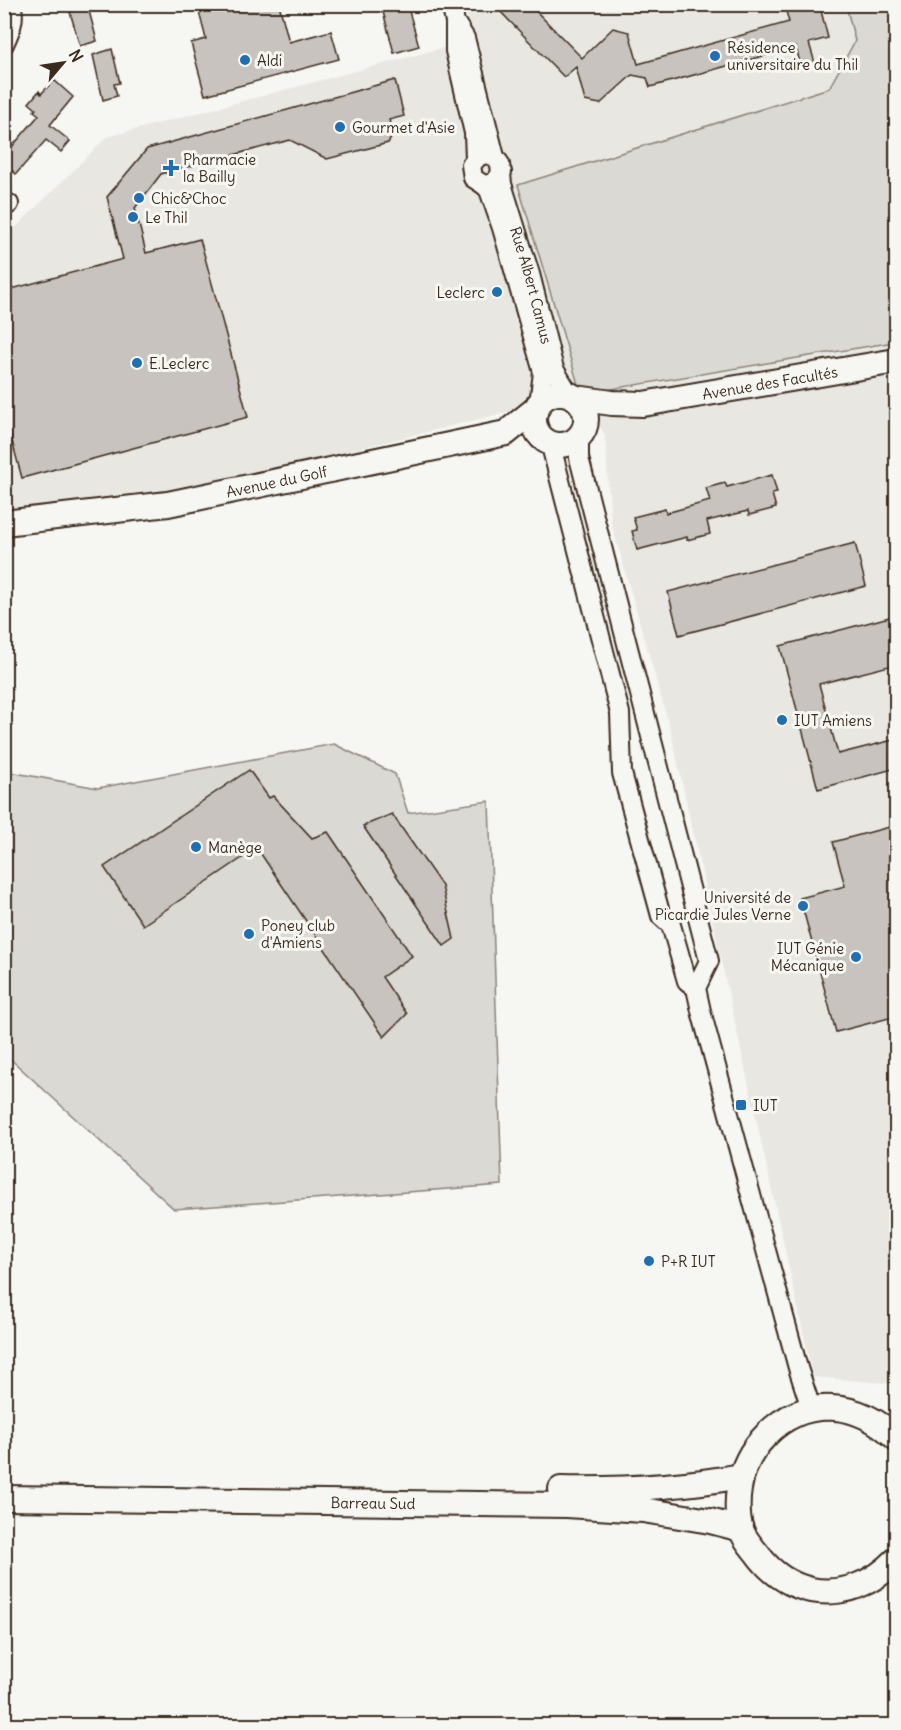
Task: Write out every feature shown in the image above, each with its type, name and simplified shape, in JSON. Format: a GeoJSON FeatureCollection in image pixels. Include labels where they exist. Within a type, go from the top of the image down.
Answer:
{"type":"FeatureCollection","features":[{"type":"Feature","properties":{"kind":"main road","name":"Avenue des Facultés"},"geometry":{"type":"LineString","coordinates":[[573,396],[612,403],[643,404],[897,361]]}},
{"type":"Feature","properties":{"kind":"main road"},"geometry":{"type":"LineString","coordinates":[[506,433],[565,444],[580,435],[586,424],[586,414],[582,405],[573,396],[556,393],[549,395],[538,406],[535,424],[546,440]]}},
{"type":"Feature","properties":{"kind":"main road","name":"Avenue des Facultés"},"geometry":{"type":"LineString","coordinates":[[580,435],[643,404]]}},
{"type":"Feature","properties":{"kind":"main road","name":"Avenue du Golf"},"geometry":{"type":"LineString","coordinates":[[4,523],[168,504],[506,433],[538,406]]}},
{"type":"Feature","properties":{"kind":"main road"},"geometry":{"type":"LineString","coordinates":[[897,1438],[884,1425],[852,1410],[833,1407],[811,1408],[772,1428],[753,1447],[741,1476],[738,1499],[741,1529],[765,1563],[788,1583],[814,1590],[838,1591],[854,1588],[882,1573],[897,1560]]}},
{"type":"Feature","properties":{"kind":"main road","name":"Barreau Sud"},"geometry":{"type":"LineString","coordinates":[[4,1484],[624,1490],[711,1482],[741,1476]]}},
{"type":"Feature","properties":{"kind":"main road","name":"Barreau Sud"},"geometry":{"type":"LineString","coordinates":[[4,1498],[567,1505],[644,1510],[710,1521],[741,1529]]}},
{"type":"Feature","properties":{"kind":"street"},"geometry":{"type":"LineString","coordinates":[[4,44],[10,32],[13,10],[11,4]]}},
{"type":"Feature","properties":{"kind":"street","name":"Rue Albert Camus"},"geometry":{"type":"LineString","coordinates":[[453,13],[455,51],[474,134],[475,159]]}},
{"type":"Feature","properties":{"kind":"street","name":"Rue Albert Camus"},"geometry":{"type":"LineString","coordinates":[[453,13],[465,38],[502,184],[530,274],[554,369],[573,396]]}},
{"type":"Feature","properties":{"kind":"street"},"geometry":{"type":"LineString","coordinates":[[483,154],[498,164],[494,183],[484,185],[476,181],[471,174],[471,165],[483,154]]}},
{"type":"Feature","properties":{"kind":"street","name":"Rue Albert Camus"},"geometry":{"type":"LineString","coordinates":[[484,185],[489,190],[502,228],[543,372],[538,406]]}},
{"type":"Feature","properties":{"kind":"street"},"geometry":{"type":"LineString","coordinates":[[580,435],[579,458],[709,961],[696,988]]}},
{"type":"Feature","properties":{"kind":"street"},"geometry":{"type":"LineString","coordinates":[[546,440],[620,713],[622,773],[661,916],[671,925],[687,981],[696,988],[798,1368],[811,1408]]}},
{"type":"Feature","properties":{"kind":"shaded area","name":"Université de Picardie Jules Verne"},"geometry":{"type":"Polygon","coordinates":[[[464,5],[896,5],[896,1384],[813,1377],[671,732],[611,522],[605,435],[581,394],[198,488],[5,509],[5,238],[107,137],[473,40],[464,5]]]}},
{"type":"Feature","properties":{"kind":"shaded area"},"geometry":{"type":"Polygon","coordinates":[[[846,5],[896,5],[896,343],[581,394],[518,185],[829,88],[855,41],[846,5]]]}},
{"type":"Feature","properties":{"kind":"shaded area","name":"Poney club d'Amiens"},"geometry":{"type":"Polygon","coordinates":[[[334,744],[395,774],[408,813],[489,801],[502,1185],[174,1209],[5,1054],[4,771],[98,788],[334,744]]]}},
{"type":"Feature","properties":{"kind":"building","name":"Aldi"},"geometry":{"type":"Polygon","coordinates":[[[197,4],[279,4],[289,42],[331,31],[339,59],[205,95],[191,43],[206,39],[197,4]]]}},
{"type":"Feature","properties":{"kind":"building"},"geometry":{"type":"Polygon","coordinates":[[[381,4],[407,4],[419,46],[394,53],[381,4]]]}},
{"type":"Feature","properties":{"kind":"building","name":"Résidence universitaire du Thil"},"geometry":{"type":"Polygon","coordinates":[[[493,4],[529,4],[582,58],[613,28],[629,32],[638,64],[789,22],[784,4],[805,4],[807,11],[820,7],[828,38],[809,43],[815,63],[801,67],[796,47],[650,87],[647,78],[632,75],[600,104],[585,101],[576,67],[564,77],[493,4]]]}},
{"type":"Feature","properties":{"kind":"building"},"geometry":{"type":"Polygon","coordinates":[[[88,7],[97,41],[80,46],[70,12],[88,7]]]}},
{"type":"Feature","properties":{"kind":"building"},"geometry":{"type":"Polygon","coordinates":[[[112,49],[120,83],[114,84],[117,96],[103,100],[93,55],[112,49]]]}},
{"type":"Feature","properties":{"kind":"building"},"geometry":{"type":"Polygon","coordinates":[[[54,80],[73,97],[50,125],[70,141],[61,152],[46,140],[16,174],[4,164],[4,156],[39,115],[29,103],[39,91],[41,94],[54,80]]]}},
{"type":"Feature","properties":{"kind":"building"},"geometry":{"type":"Polygon","coordinates":[[[395,80],[404,116],[389,120],[393,135],[388,143],[327,159],[290,140],[161,174],[135,208],[146,253],[200,239],[248,417],[22,478],[4,412],[4,291],[123,259],[107,197],[147,149],[395,80]]]}},
{"type":"Feature","properties":{"kind":"building"},"geometry":{"type":"Polygon","coordinates":[[[772,475],[777,493],[772,494],[776,508],[749,515],[748,511],[707,521],[710,534],[687,540],[687,537],[637,550],[632,531],[637,530],[633,517],[665,509],[666,513],[710,501],[706,488],[725,483],[727,487],[772,475]]]}},
{"type":"Feature","properties":{"kind":"building"},"geometry":{"type":"Polygon","coordinates":[[[855,543],[866,586],[679,635],[668,592],[855,543]]]}},
{"type":"Feature","properties":{"kind":"building"},"geometry":{"type":"Polygon","coordinates":[[[897,615],[897,664],[819,684],[838,754],[897,739],[897,768],[818,789],[780,646],[897,615]]]}},
{"type":"Feature","properties":{"kind":"building"},"geometry":{"type":"Polygon","coordinates":[[[249,770],[269,798],[273,796],[312,838],[328,832],[412,956],[382,977],[407,1014],[384,1037],[257,848],[143,925],[104,867],[249,770]]]}},
{"type":"Feature","properties":{"kind":"building"},"geometry":{"type":"Polygon","coordinates":[[[392,814],[442,886],[454,939],[444,946],[363,826],[392,814]]]}},
{"type":"Feature","properties":{"kind":"building","name":"IUT Génie Mécanique"},"geometry":{"type":"Polygon","coordinates":[[[897,825],[897,1016],[836,1032],[800,898],[845,886],[833,842],[897,825]]]}},
{"type":"Feature","properties":{"kind":"place","name":"Résidence universitaire du Thil"},"geometry":{"type":"Point","coordinates":[715,56]}},
{"type":"Feature","properties":{"kind":"place","name":"Aldi"},"geometry":{"type":"Point","coordinates":[245,60]}},
{"type":"Feature","properties":{"kind":"place","name":"Gourmet d'Asie"},"geometry":{"type":"Point","coordinates":[340,127]}},
{"type":"Feature","properties":{"kind":"place","name":"Pharmacie la Bailly"},"geometry":{"type":"Point","coordinates":[171,168]}},
{"type":"Feature","properties":{"kind":"place","name":"Chic&Choc"},"geometry":{"type":"Point","coordinates":[139,198]}},
{"type":"Feature","properties":{"kind":"place","name":"Le Thil"},"geometry":{"type":"Point","coordinates":[133,217]}},
{"type":"Feature","properties":{"kind":"place","name":"Leclerc"},"geometry":{"type":"Point","coordinates":[497,292]}},
{"type":"Feature","properties":{"kind":"place","name":"E.Leclerc"},"geometry":{"type":"Point","coordinates":[137,363]}},
{"type":"Feature","properties":{"kind":"place","name":"IUT Amiens"},"geometry":{"type":"Point","coordinates":[782,720]}},
{"type":"Feature","properties":{"kind":"place","name":"Manège"},"geometry":{"type":"Point","coordinates":[196,847]}},
{"type":"Feature","properties":{"kind":"place","name":"Université de Picardie Jules Verne"},"geometry":{"type":"Point","coordinates":[803,906]}},
{"type":"Feature","properties":{"kind":"place","name":"Poney club d'Amiens"},"geometry":{"type":"Point","coordinates":[249,934]}},
{"type":"Feature","properties":{"kind":"place","name":"IUT Génie Mécanique"},"geometry":{"type":"Point","coordinates":[856,957]}},
{"type":"Feature","properties":{"kind":"place","name":"IUT"},"geometry":{"type":"Point","coordinates":[741,1105]}},
{"type":"Feature","properties":{"kind":"place","name":"P+R IUT"},"geometry":{"type":"Point","coordinates":[649,1261]}}]}
